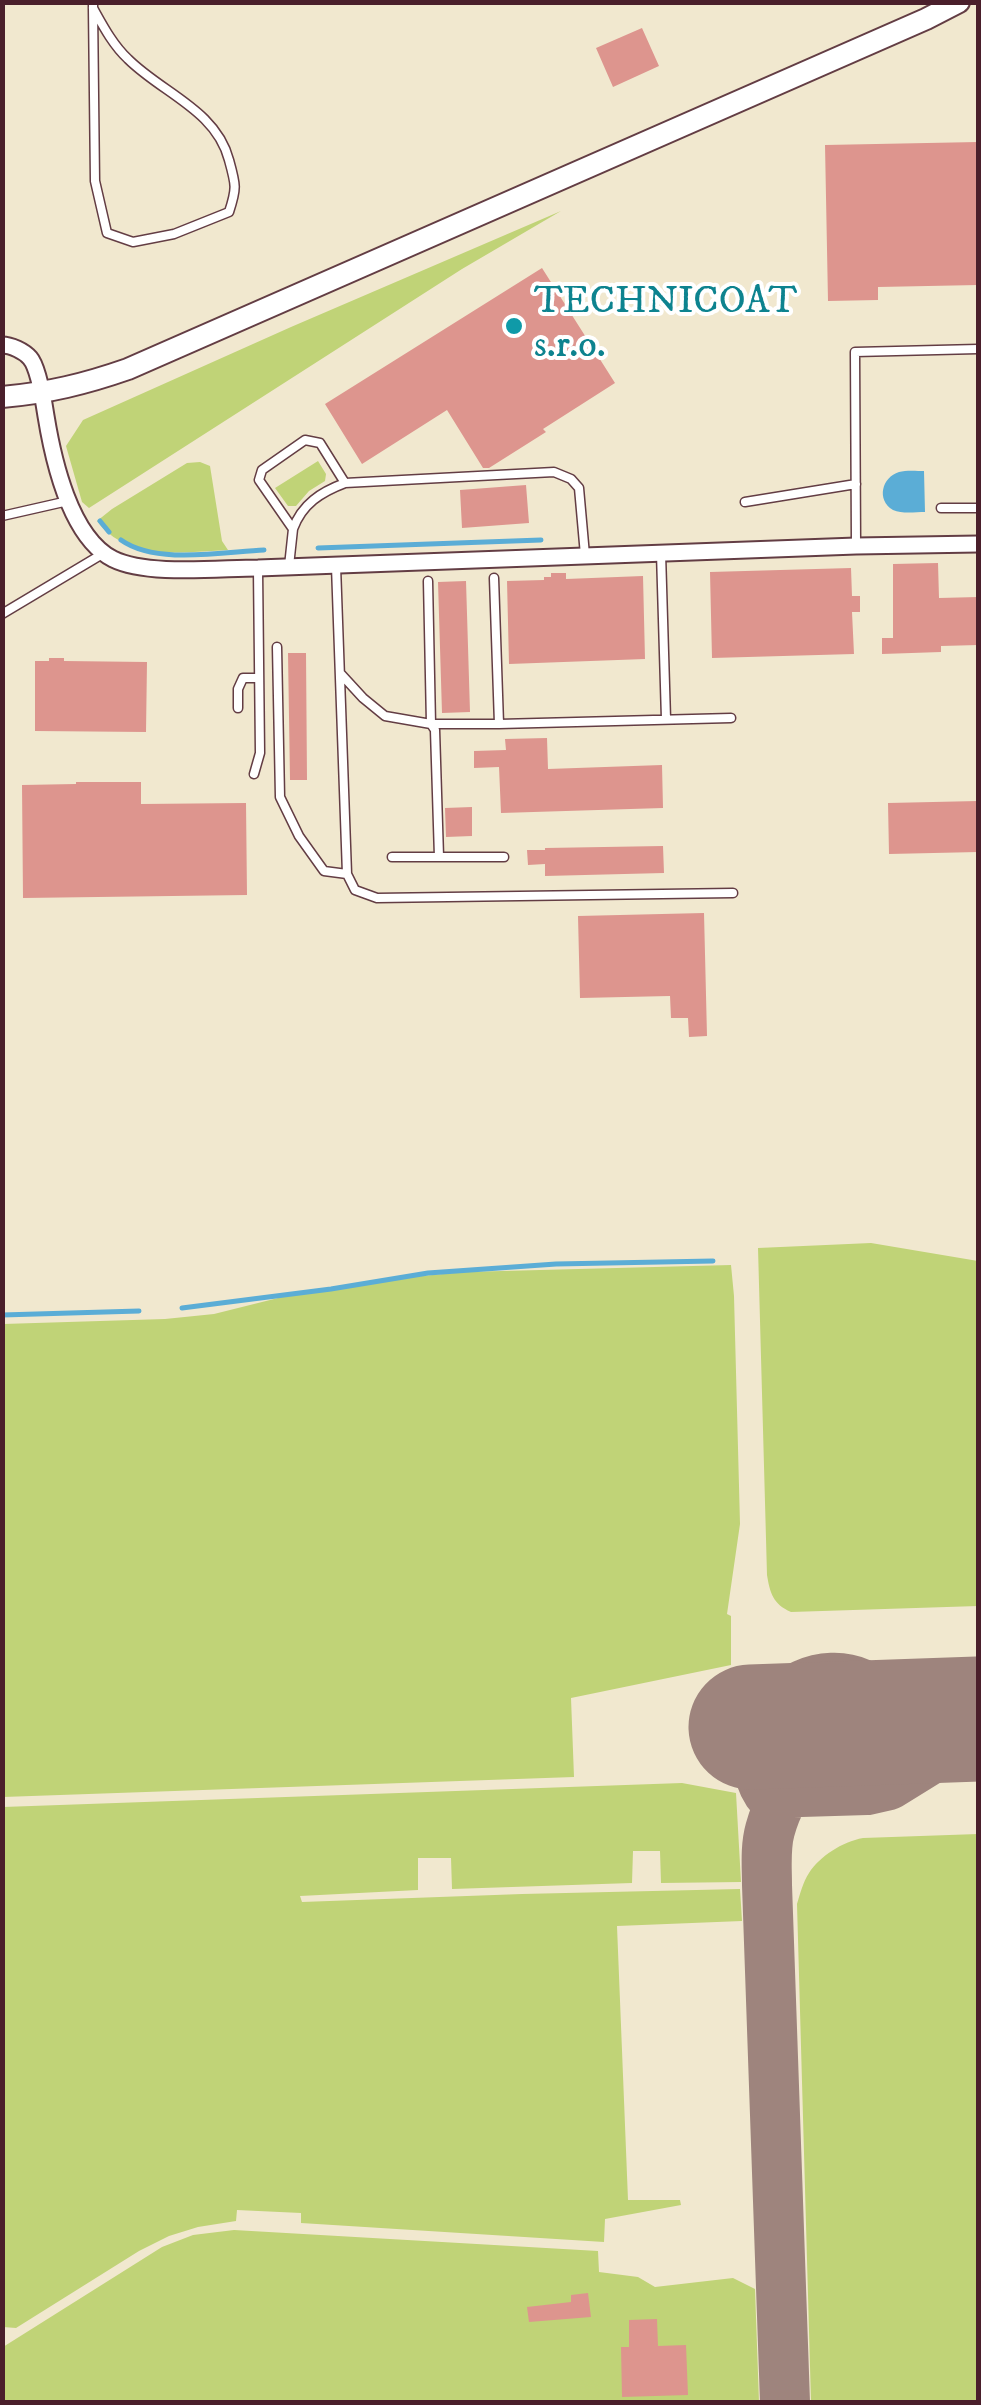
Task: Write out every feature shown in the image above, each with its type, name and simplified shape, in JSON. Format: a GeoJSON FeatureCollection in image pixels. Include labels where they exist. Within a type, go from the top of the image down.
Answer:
{"type":"FeatureCollection","features":[{"type":"Feature","properties":{"kind":"main road"},"geometry":{"type":"LineString","coordinates":[[2,397],[43,394],[128,369],[959,2]]}},
{"type":"Feature","properties":{"kind":"street"},"geometry":{"type":"LineString","coordinates":[[2,345],[10,345],[30,358],[43,394],[52,454],[68,501],[89,536],[114,559],[136,566],[258,568],[978,544]]}},
{"type":"Feature","properties":{"kind":"lane"},"geometry":{"type":"LineString","coordinates":[[93,5],[108,35],[127,58],[204,116],[224,143],[236,188],[229,212],[174,234],[133,242],[107,233],[96,181],[93,5]]}},
{"type":"Feature","properties":{"kind":"lane"},"geometry":{"type":"LineString","coordinates":[[856,546],[855,352],[978,350]]}},
{"type":"Feature","properties":{"kind":"lane"},"geometry":{"type":"LineString","coordinates":[[292,529],[259,480],[262,470],[305,440],[320,443],[345,483]]}},
{"type":"Feature","properties":{"kind":"lane"},"geometry":{"type":"LineString","coordinates":[[290,566],[292,529],[301,511],[328,489],[345,483],[554,472],[571,478],[580,488],[585,555]]}},
{"type":"Feature","properties":{"kind":"lane"},"geometry":{"type":"LineString","coordinates":[[745,502],[856,484]]}},
{"type":"Feature","properties":{"kind":"lane"},"geometry":{"type":"LineString","coordinates":[[2,516],[68,501]]}},
{"type":"Feature","properties":{"kind":"lane"},"geometry":{"type":"LineString","coordinates":[[941,508],[978,508]]}},
{"type":"Feature","properties":{"kind":"lane"},"geometry":{"type":"LineString","coordinates":[[2,614],[104,552]]}},
{"type":"Feature","properties":{"kind":"lane"},"geometry":{"type":"LineString","coordinates":[[661,552],[666,720]]}},
{"type":"Feature","properties":{"kind":"lane"},"geometry":{"type":"LineString","coordinates":[[336,563],[347,874],[355,890],[377,898],[732,893]]}},
{"type":"Feature","properties":{"kind":"lane"},"geometry":{"type":"LineString","coordinates":[[254,774],[260,752],[258,568]]}},
{"type":"Feature","properties":{"kind":"lane"},"geometry":{"type":"LineString","coordinates":[[494,578],[499,724]]}},
{"type":"Feature","properties":{"kind":"lane"},"geometry":{"type":"LineString","coordinates":[[428,581],[439,857]]}},
{"type":"Feature","properties":{"kind":"lane"},"geometry":{"type":"LineString","coordinates":[[277,646],[280,797],[299,836],[324,871],[347,874]]}},
{"type":"Feature","properties":{"kind":"lane"},"geometry":{"type":"LineString","coordinates":[[340,672],[384,716],[431,724],[731,718]]}},
{"type":"Feature","properties":{"kind":"lane"},"geometry":{"type":"LineString","coordinates":[[238,708],[238,689],[243,678],[259,678]]}},
{"type":"Feature","properties":{"kind":"lane"},"geometry":{"type":"LineString","coordinates":[[260,704],[278,704]]}},
{"type":"Feature","properties":{"kind":"lane"},"geometry":{"type":"LineString","coordinates":[[392,857],[504,857]]}},
{"type":"Feature","properties":{"kind":"green space"},"geometry":{"type":"Polygon","coordinates":[[[561,211],[462,269],[89,508],[82,502],[66,446],[83,420],[561,211]]]}},
{"type":"Feature","properties":{"kind":"green space"},"geometry":{"type":"Polygon","coordinates":[[[318,461],[326,474],[325,481],[296,506],[288,506],[275,488],[318,461]]]}},
{"type":"Feature","properties":{"kind":"green space"},"geometry":{"type":"Polygon","coordinates":[[[187,463],[210,466],[222,541],[228,550],[175,553],[140,549],[110,534],[97,521],[187,463]]]}},
{"type":"Feature","properties":{"kind":"green space"},"geometry":{"type":"Polygon","coordinates":[[[871,1243],[978,1261],[978,1606],[791,1612],[776,1602],[769,1587],[758,1248],[871,1243]]]}},
{"type":"Feature","properties":{"kind":"green space"},"geometry":{"type":"Polygon","coordinates":[[[731,1265],[740,1524],[727,1614],[731,1616],[731,1665],[571,1698],[574,1777],[3,1797],[3,1324],[214,1314],[290,1295],[464,1272],[731,1265]]]}},
{"type":"Feature","properties":{"kind":"green space"},"geometry":{"type":"Polygon","coordinates":[[[682,1783],[736,1793],[741,1882],[661,1883],[660,1851],[633,1851],[632,1883],[452,1889],[451,1858],[418,1858],[418,1890],[300,1896],[302,1902],[740,1889],[742,1921],[617,1926],[628,2200],[680,2200],[681,2205],[605,2219],[604,2242],[301,2223],[301,2213],[237,2210],[236,2221],[169,2236],[16,2328],[3,2327],[3,1807],[682,1783]]]}},
{"type":"Feature","properties":{"kind":"green space"},"geometry":{"type":"Polygon","coordinates":[[[978,1834],[978,2402],[811,2402],[797,1904],[814,1867],[847,1843],[863,1838],[978,1834]]]}},
{"type":"Feature","properties":{"kind":"green space"},"geometry":{"type":"Polygon","coordinates":[[[234,2230],[598,2251],[599,2272],[638,2277],[655,2287],[733,2278],[755,2289],[759,2402],[3,2402],[3,2347],[162,2247],[193,2235],[234,2230]]]}},
{"type":"Feature","properties":{"kind":"water"},"geometry":{"type":"Polygon","coordinates":[[[902,471],[924,471],[925,512],[900,512],[888,506],[883,489],[888,479],[902,471]]]}},
{"type":"Feature","properties":{"kind":"building"},"geometry":{"type":"Polygon","coordinates":[[[642,28],[659,66],[613,87],[596,48],[642,28]]]}},
{"type":"Feature","properties":{"kind":"building"},"geometry":{"type":"Polygon","coordinates":[[[978,142],[978,285],[878,287],[878,300],[828,301],[825,145],[978,142]]]}},
{"type":"Feature","properties":{"kind":"building","name":"TECHNICOAT s.r.o."},"geometry":{"type":"Polygon","coordinates":[[[542,268],[615,383],[489,468],[483,468],[447,410],[362,464],[325,404],[542,268]]]}},
{"type":"Feature","properties":{"kind":"building"},"geometry":{"type":"Polygon","coordinates":[[[526,485],[529,523],[462,528],[460,490],[526,485]]]}},
{"type":"Feature","properties":{"kind":"building"},"geometry":{"type":"Polygon","coordinates":[[[938,563],[939,598],[978,597],[978,645],[941,646],[941,652],[882,654],[882,638],[893,638],[893,564],[938,563]]]}},
{"type":"Feature","properties":{"kind":"building"},"geometry":{"type":"Polygon","coordinates":[[[851,568],[852,596],[860,596],[860,612],[852,612],[854,654],[712,658],[710,572],[851,568]]]}},
{"type":"Feature","properties":{"kind":"building"},"geometry":{"type":"Polygon","coordinates":[[[551,573],[566,573],[566,579],[643,576],[645,659],[509,664],[507,581],[544,580],[551,573]]]}},
{"type":"Feature","properties":{"kind":"building"},"geometry":{"type":"Polygon","coordinates":[[[466,581],[470,712],[442,713],[438,582],[466,581]]]}},
{"type":"Feature","properties":{"kind":"building"},"geometry":{"type":"Polygon","coordinates":[[[288,653],[306,653],[307,780],[290,780],[288,653]]]}},
{"type":"Feature","properties":{"kind":"building"},"geometry":{"type":"Polygon","coordinates":[[[49,658],[147,662],[146,732],[35,731],[35,661],[49,658]]]}},
{"type":"Feature","properties":{"kind":"building"},"geometry":{"type":"Polygon","coordinates":[[[547,738],[548,769],[662,765],[663,808],[501,813],[499,767],[474,768],[474,751],[506,750],[505,739],[547,738]]]}},
{"type":"Feature","properties":{"kind":"building"},"geometry":{"type":"Polygon","coordinates":[[[141,782],[141,804],[246,803],[247,895],[23,898],[22,785],[141,782]]]}},
{"type":"Feature","properties":{"kind":"building"},"geometry":{"type":"Polygon","coordinates":[[[978,801],[978,852],[889,854],[888,803],[978,801]]]}},
{"type":"Feature","properties":{"kind":"building"},"geometry":{"type":"Polygon","coordinates":[[[472,807],[472,836],[446,837],[445,808],[472,807]]]}},
{"type":"Feature","properties":{"kind":"building"},"geometry":{"type":"Polygon","coordinates":[[[663,846],[664,873],[545,876],[545,864],[528,865],[527,850],[663,846]]]}},
{"type":"Feature","properties":{"kind":"building"},"geometry":{"type":"Polygon","coordinates":[[[704,913],[707,1036],[689,1037],[688,1018],[671,1018],[670,996],[580,998],[578,916],[704,913]]]}},
{"type":"Feature","properties":{"kind":"building"},"geometry":{"type":"Polygon","coordinates":[[[588,2293],[591,2317],[529,2322],[527,2307],[571,2302],[571,2295],[588,2293]]]}},
{"type":"Feature","properties":{"kind":"building"},"geometry":{"type":"Polygon","coordinates":[[[657,2319],[658,2346],[686,2345],[688,2395],[622,2397],[621,2347],[629,2347],[629,2320],[657,2319]]]}},
{"type":"Feature","properties":{"kind":"waterway"},"geometry":{"type":"LineString","coordinates":[[100,521],[109,532]]}},
{"type":"Feature","properties":{"kind":"waterway"},"geometry":{"type":"LineString","coordinates":[[121,540],[136,548],[171,555],[264,550]]}},
{"type":"Feature","properties":{"kind":"waterway"},"geometry":{"type":"LineString","coordinates":[[318,548],[541,540]]}},
{"type":"Feature","properties":{"kind":"waterway"},"geometry":{"type":"LineString","coordinates":[[182,1308],[428,1273],[556,1264],[713,1261]]}},
{"type":"Feature","properties":{"kind":"waterway"},"geometry":{"type":"LineString","coordinates":[[2,1315],[139,1311]]}},
{"type":"Feature","properties":{"kind":"taxiway"},"geometry":{"type":"LineString","coordinates":[[939,1718],[908,1712],[860,1683],[846,1679],[803,1684],[779,1701],[762,1725],[757,1760],[760,1777],[768,1793],[867,1790],[889,1785],[978,1730]]}},
{"type":"Feature","properties":{"kind":"taxiway"},"geometry":{"type":"LineString","coordinates":[[785,2402],[767,1885],[770,1830],[794,1780],[835,1743],[882,1726],[978,1722]]}},
{"type":"Feature","properties":{"kind":"runway"},"geometry":{"type":"LineString","coordinates":[[751,1727],[978,1719]]}},
{"type":"Feature","properties":{"kind":"place","name":"TECHNICOAT s.r.o."},"geometry":{"type":"Point","coordinates":[514,326]}}]}
